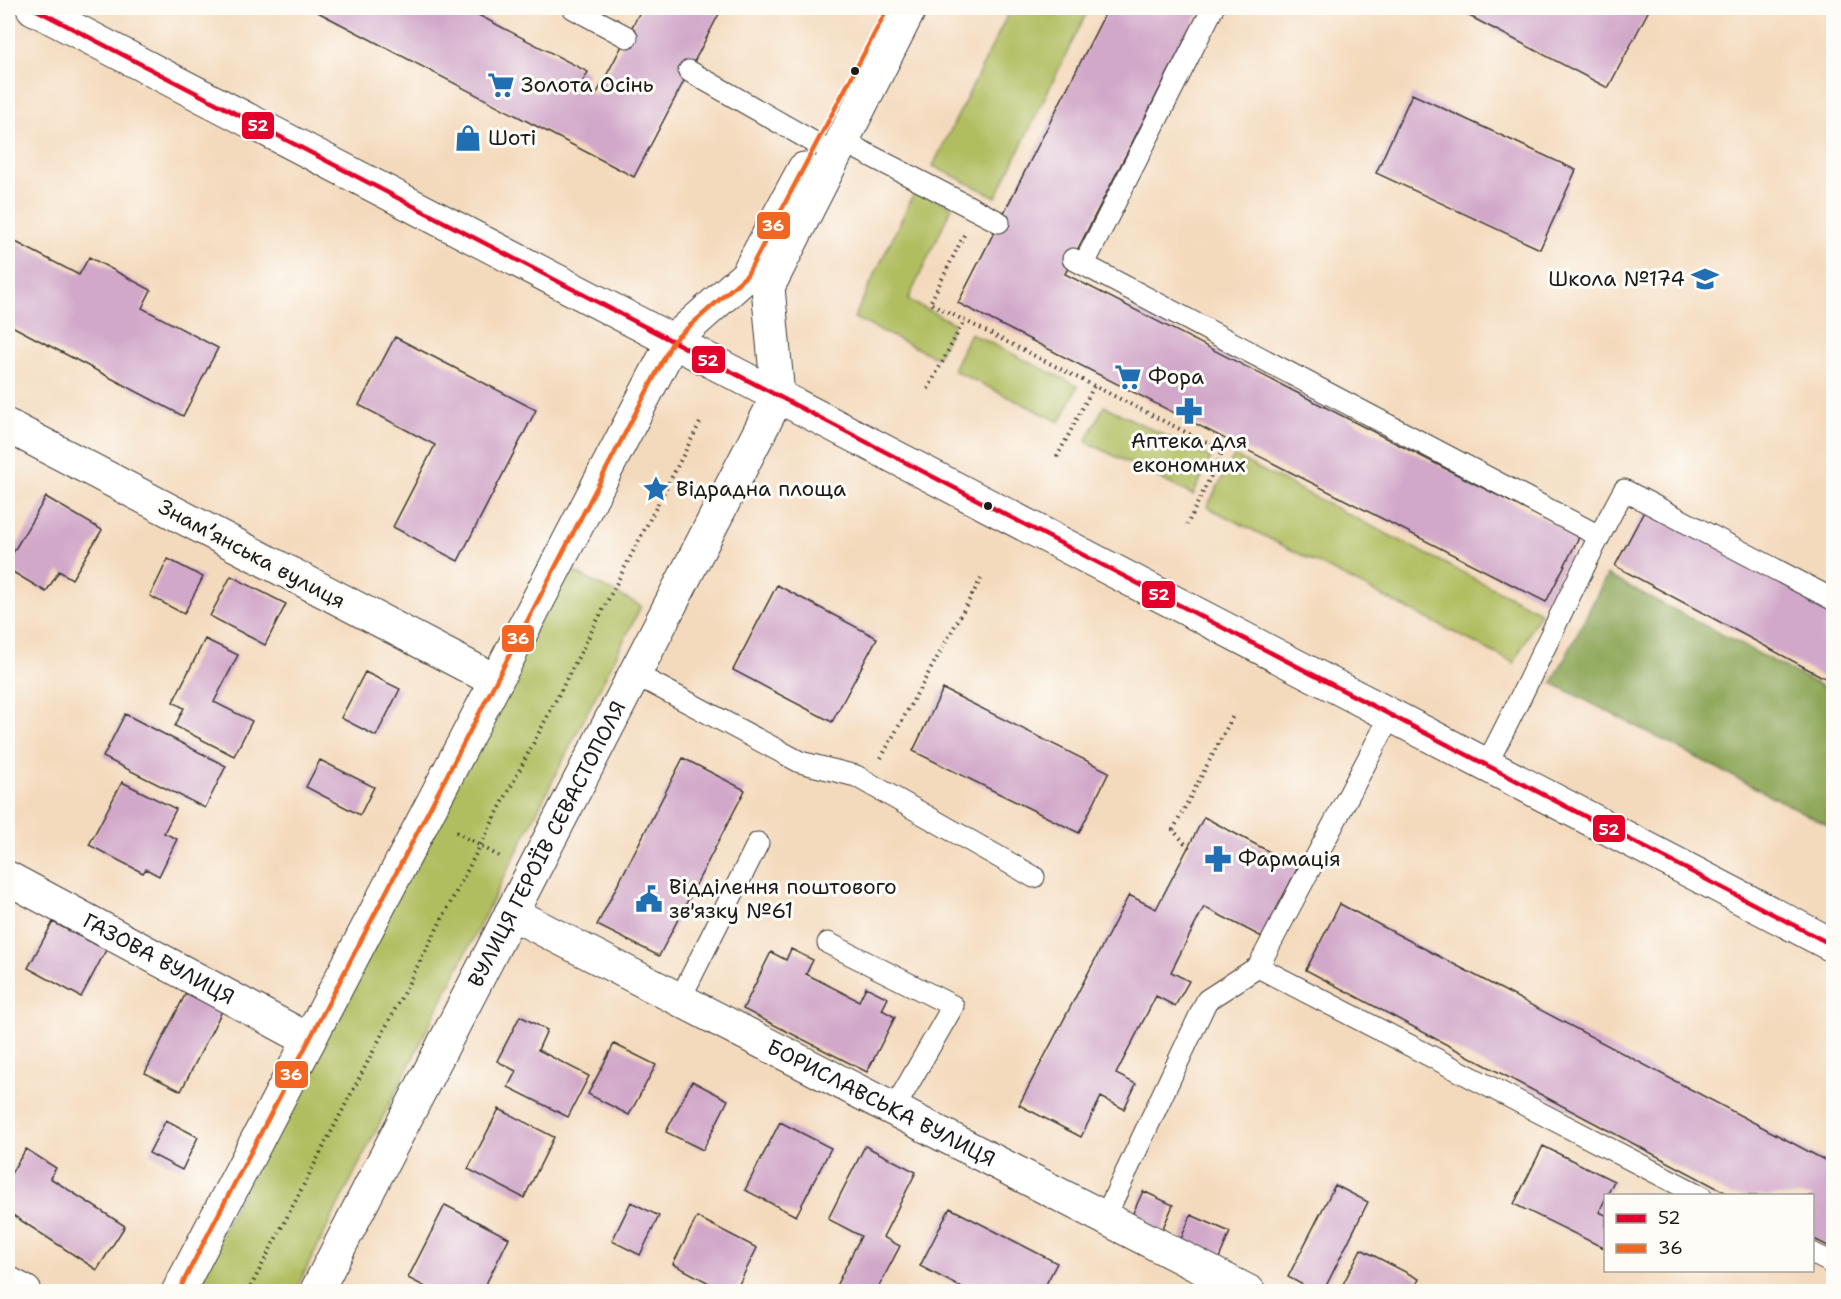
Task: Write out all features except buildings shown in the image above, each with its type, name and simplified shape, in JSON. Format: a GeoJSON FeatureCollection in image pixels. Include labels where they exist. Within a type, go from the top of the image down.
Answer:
{"type":"FeatureCollection","features":[{"type":"Feature","properties":{"kind":"street"},"geometry":{"type":"LineString","coordinates":[[33,8],[1833,946]]}},
{"type":"Feature","properties":{"kind":"street"},"geometry":{"type":"LineString","coordinates":[[778,396],[768,287],[888,8]]}},
{"type":"Feature","properties":{"kind":"street"},"geometry":{"type":"LineString","coordinates":[[178,1292],[673,342],[747,275],[830,143],[910,8]]}},
{"type":"Feature","properties":{"kind":"street","name":"ВУЛИЦЯ ГЕРОЇВ СЕВАСТОПОЛЯ"},"geometry":{"type":"LineString","coordinates":[[316,1292],[778,396]]}},
{"type":"Feature","properties":{"kind":"street","name":"Знамʼянська вулиця"},"geometry":{"type":"LineString","coordinates":[[8,426],[496,681]]}},
{"type":"Feature","properties":{"kind":"street","name":"ГАЗОВА ВУЛИЦЯ"},"geometry":{"type":"LineString","coordinates":[[8,878],[309,1040]]}},
{"type":"Feature","properties":{"kind":"street","name":"БОРИСЛАВСЬКА ВУЛИЦЯ"},"geometry":{"type":"LineString","coordinates":[[511,913],[1249,1292]]}},
{"type":"Feature","properties":{"kind":"street"},"geometry":{"type":"LineString","coordinates":[[8,1283],[25,1292]]}},
{"type":"Feature","properties":{"kind":"lane"},"geometry":{"type":"LineString","coordinates":[[573,8],[599,14],[627,37]]}},
{"type":"Feature","properties":{"kind":"lane"},"geometry":{"type":"LineString","coordinates":[[1213,8],[1079,262],[1599,536]]}},
{"type":"Feature","properties":{"kind":"lane"},"geometry":{"type":"LineString","coordinates":[[689,71],[830,143],[999,222]]}},
{"type":"Feature","properties":{"kind":"lane"},"geometry":{"type":"LineString","coordinates":[[1486,765],[1624,490],[1833,600]]}},
{"type":"Feature","properties":{"kind":"lane"},"geometry":{"type":"LineString","coordinates":[[635,674],[800,762],[856,776],[1034,877]]}},
{"type":"Feature","properties":{"kind":"lane"},"geometry":{"type":"LineString","coordinates":[[1105,1217],[1207,1000],[1258,967],[1391,715]]}},
{"type":"Feature","properties":{"kind":"lane"},"geometry":{"type":"LineString","coordinates":[[680,999],[758,843]]}},
{"type":"Feature","properties":{"kind":"lane"},"geometry":{"type":"LineString","coordinates":[[828,943],[953,1006],[894,1109]]}},
{"type":"Feature","properties":{"kind":"lane"},"geometry":{"type":"LineString","coordinates":[[1258,967],[1697,1194]]}},
{"type":"Feature","properties":{"kind":"lane"},"geometry":{"type":"LineString","coordinates":[[1814,1254],[1833,1264]]}},
{"type":"Feature","properties":{"kind":"path"},"geometry":{"type":"LineString","coordinates":[[976,210],[930,303],[1223,451],[1187,525]]}},
{"type":"Feature","properties":{"kind":"path"},"geometry":{"type":"LineString","coordinates":[[928,389],[964,321]]}},
{"type":"Feature","properties":{"kind":"path"},"geometry":{"type":"LineString","coordinates":[[1057,457],[1094,386]]}},
{"type":"Feature","properties":{"kind":"path"},"geometry":{"type":"LineString","coordinates":[[248,1292],[702,419]]}},
{"type":"Feature","properties":{"kind":"path"},"geometry":{"type":"LineString","coordinates":[[867,783],[981,579]]}},
{"type":"Feature","properties":{"kind":"path"},"geometry":{"type":"LineString","coordinates":[[1189,848],[1173,830],[1233,716]]}},
{"type":"Feature","properties":{"kind":"path"},"geometry":{"type":"LineString","coordinates":[[426,816],[530,876]]}},
{"type":"Feature","properties":{"kind":"green space"},"geometry":{"type":"Polygon","coordinates":[[[1011,8],[1089,8],[996,197],[933,166],[1011,8]]]}},
{"type":"Feature","properties":{"kind":"green space"},"geometry":{"type":"Polygon","coordinates":[[[916,189],[952,207],[908,300],[954,323],[937,358],[854,318],[916,189]]]}},
{"type":"Feature","properties":{"kind":"green space"},"geometry":{"type":"Polygon","coordinates":[[[970,333],[1078,386],[1060,422],[953,370],[970,333]]]}},
{"type":"Feature","properties":{"kind":"green space"},"geometry":{"type":"Polygon","coordinates":[[[1104,406],[1211,458],[1193,495],[1086,442],[1104,406]]]}},
{"type":"Feature","properties":{"kind":"green space"},"geometry":{"type":"Polygon","coordinates":[[[1234,456],[1540,612],[1514,663],[1207,507],[1234,456]]]}},
{"type":"Feature","properties":{"kind":"green space"},"geometry":{"type":"Polygon","coordinates":[[[564,567],[641,606],[295,1291],[191,1292],[564,567]]]}},
{"type":"Feature","properties":{"kind":"green space"},"geometry":{"type":"Polygon","coordinates":[[[1607,575],[1833,692],[1833,828],[1552,683],[1607,575]]]}},
{"type":"Feature","properties":{"kind":"transit line","name":"52"},"geometry":{"type":"LineString","coordinates":[[33,8],[1834,946]]}},
{"type":"Feature","properties":{"kind":"transit line","name":"36"},"geometry":{"type":"LineString","coordinates":[[178,1292],[673,341],[747,275],[888,8]]}},
{"type":"Feature","properties":{"kind":"place","name":"Золота Осінь"},"geometry":{"type":"Point","coordinates":[501,85]}},
{"type":"Feature","properties":{"kind":"place","name":"Шоті"},"geometry":{"type":"Point","coordinates":[468,138]}},
{"type":"Feature","properties":{"kind":"place","name":"Школа №174"},"geometry":{"type":"Point","coordinates":[1705,279]}},
{"type":"Feature","properties":{"kind":"place","name":"Фора"},"geometry":{"type":"Point","coordinates":[1128,377]}},
{"type":"Feature","properties":{"kind":"place","name":"Аптека для економних"},"geometry":{"type":"Point","coordinates":[1189,411]}},
{"type":"Feature","properties":{"kind":"place","name":"Відрадна площа"},"geometry":{"type":"Point","coordinates":[656,489]}},
{"type":"Feature","properties":{"kind":"place","name":"Фармація"},"geometry":{"type":"Point","coordinates":[1218,859]}},
{"type":"Feature","properties":{"kind":"place","name":"Відділення поштового зв'язку №61"},"geometry":{"type":"Point","coordinates":[649,899]}}]}
